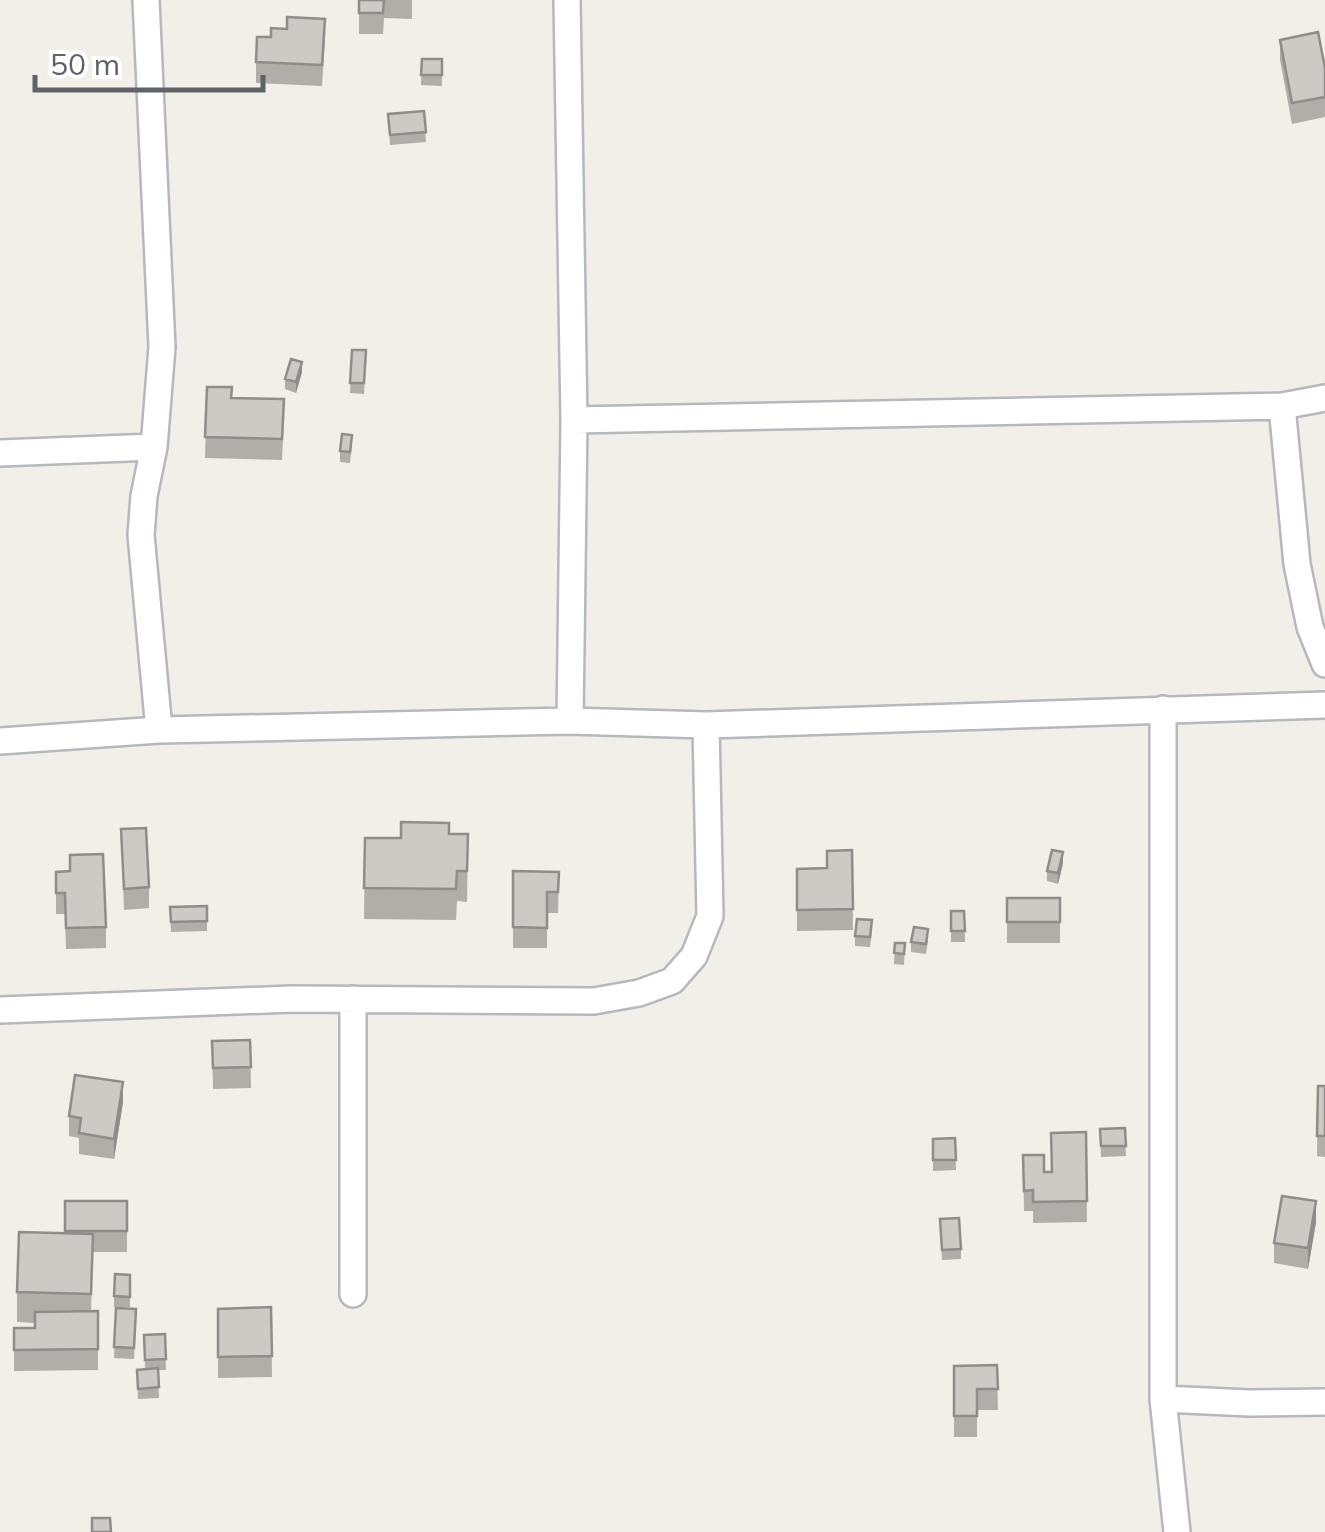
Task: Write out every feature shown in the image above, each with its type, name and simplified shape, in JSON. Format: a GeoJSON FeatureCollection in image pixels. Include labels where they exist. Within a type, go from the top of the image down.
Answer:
{"type":"FeatureCollection","features":[{"type":"Feature","properties":{"kind":"street"},"geometry":{"type":"LineString","coordinates":[[146,0],[162,347],[154,447],[141,535],[159,730]]}},
{"type":"Feature","properties":{"kind":"street"},"geometry":{"type":"LineString","coordinates":[[567,0],[574,420],[570,721]]}},
{"type":"Feature","properties":{"kind":"street"},"geometry":{"type":"LineString","coordinates":[[574,420],[1282,406],[1325,398]]}},
{"type":"Feature","properties":{"kind":"street"},"geometry":{"type":"LineString","coordinates":[[1282,406],[1298,564],[1310,627],[1325,664]]}},
{"type":"Feature","properties":{"kind":"street"},"geometry":{"type":"LineString","coordinates":[[0,453],[154,447]]}},
{"type":"Feature","properties":{"kind":"street"},"geometry":{"type":"LineString","coordinates":[[0,741],[159,730],[570,721],[706,725],[1325,705]]}},
{"type":"Feature","properties":{"kind":"street"},"geometry":{"type":"LineString","coordinates":[[1163,709],[1162,1399],[1177,1532]]}},
{"type":"Feature","properties":{"kind":"street"},"geometry":{"type":"LineString","coordinates":[[0,1010],[354,999],[594,1000],[638,993],[672,981],[694,956],[710,916],[706,725]]}},
{"type":"Feature","properties":{"kind":"street"},"geometry":{"type":"LineString","coordinates":[[353,1294],[354,999]]}},
{"type":"Feature","properties":{"kind":"street"},"geometry":{"type":"LineString","coordinates":[[1162,1399],[1325,1402]]}},
{"type":"Feature","properties":{"kind":"building"},"geometry":{"type":"Polygon","coordinates":[[[359,0],[384,0],[383,13],[359,13],[359,0]]]}},
{"type":"Feature","properties":{"kind":"building"},"geometry":{"type":"Polygon","coordinates":[[[287,17],[325,19],[322,65],[256,62],[257,37],[271,37],[271,28],[287,29],[287,17]]]}},
{"type":"Feature","properties":{"kind":"building"},"geometry":{"type":"Polygon","coordinates":[[[1318,32],[1325,68],[1325,97],[1292,103],[1280,40],[1318,32]]]}},
{"type":"Feature","properties":{"kind":"building"},"geometry":{"type":"Polygon","coordinates":[[[422,59],[442,59],[442,75],[421,75],[422,59]]]}},
{"type":"Feature","properties":{"kind":"building"},"geometry":{"type":"Polygon","coordinates":[[[424,111],[426,132],[390,135],[388,114],[424,111]]]}},
{"type":"Feature","properties":{"kind":"building"},"geometry":{"type":"Polygon","coordinates":[[[352,350],[366,350],[364,383],[350,383],[352,350]]]}},
{"type":"Feature","properties":{"kind":"building"},"geometry":{"type":"Polygon","coordinates":[[[291,359],[302,362],[296,382],[285,379],[291,359]]]}},
{"type":"Feature","properties":{"kind":"building"},"geometry":{"type":"Polygon","coordinates":[[[207,387],[232,387],[231,398],[284,399],[282,439],[205,437],[207,387]]]}},
{"type":"Feature","properties":{"kind":"building"},"geometry":{"type":"Polygon","coordinates":[[[342,434],[352,435],[350,452],[340,451],[342,434]]]}},
{"type":"Feature","properties":{"kind":"building"},"geometry":{"type":"Polygon","coordinates":[[[401,822],[449,823],[449,834],[468,834],[467,871],[457,871],[456,889],[364,888],[365,838],[401,838],[401,822]]]}},
{"type":"Feature","properties":{"kind":"building"},"geometry":{"type":"Polygon","coordinates":[[[146,828],[149,887],[124,889],[121,829],[146,828]]]}},
{"type":"Feature","properties":{"kind":"building"},"geometry":{"type":"Polygon","coordinates":[[[852,850],[853,909],[797,910],[797,869],[827,868],[827,851],[852,850]]]}},
{"type":"Feature","properties":{"kind":"building"},"geometry":{"type":"Polygon","coordinates":[[[1052,850],[1063,852],[1058,873],[1047,871],[1052,850]]]}},
{"type":"Feature","properties":{"kind":"building"},"geometry":{"type":"Polygon","coordinates":[[[103,854],[106,927],[66,928],[65,893],[56,893],[56,872],[70,871],[70,855],[103,854]]]}},
{"type":"Feature","properties":{"kind":"building"},"geometry":{"type":"Polygon","coordinates":[[[513,871],[559,872],[558,892],[547,892],[547,928],[513,927],[513,871]]]}},
{"type":"Feature","properties":{"kind":"building"},"geometry":{"type":"Polygon","coordinates":[[[1007,898],[1060,898],[1060,922],[1007,922],[1007,898]]]}},
{"type":"Feature","properties":{"kind":"building"},"geometry":{"type":"Polygon","coordinates":[[[207,906],[207,921],[171,922],[170,907],[207,906]]]}},
{"type":"Feature","properties":{"kind":"building"},"geometry":{"type":"Polygon","coordinates":[[[951,911],[964,911],[965,931],[951,931],[951,911]]]}},
{"type":"Feature","properties":{"kind":"building"},"geometry":{"type":"Polygon","coordinates":[[[857,919],[872,920],[870,937],[855,936],[857,919]]]}},
{"type":"Feature","properties":{"kind":"building"},"geometry":{"type":"Polygon","coordinates":[[[914,927],[928,929],[926,944],[911,942],[914,927]]]}},
{"type":"Feature","properties":{"kind":"building"},"geometry":{"type":"Polygon","coordinates":[[[895,943],[905,943],[904,954],[894,953],[895,943]]]}},
{"type":"Feature","properties":{"kind":"building"},"geometry":{"type":"Polygon","coordinates":[[[250,1040],[251,1067],[213,1068],[212,1041],[250,1040]]]}},
{"type":"Feature","properties":{"kind":"building"},"geometry":{"type":"Polygon","coordinates":[[[75,1075],[123,1082],[114,1139],[79,1133],[81,1118],[69,1116],[75,1075]]]}},
{"type":"Feature","properties":{"kind":"building"},"geometry":{"type":"Polygon","coordinates":[[[1318,1086],[1325,1086],[1325,1136],[1317,1136],[1318,1086]]]}},
{"type":"Feature","properties":{"kind":"building"},"geometry":{"type":"Polygon","coordinates":[[[1125,1128],[1126,1146],[1101,1146],[1100,1129],[1125,1128]]]}},
{"type":"Feature","properties":{"kind":"building"},"geometry":{"type":"Polygon","coordinates":[[[1086,1132],[1087,1201],[1033,1202],[1033,1190],[1024,1191],[1023,1155],[1044,1155],[1044,1172],[1052,1172],[1051,1133],[1086,1132]]]}},
{"type":"Feature","properties":{"kind":"building"},"geometry":{"type":"Polygon","coordinates":[[[955,1138],[956,1160],[933,1160],[933,1139],[955,1138]]]}},
{"type":"Feature","properties":{"kind":"building"},"geometry":{"type":"Polygon","coordinates":[[[1282,1196],[1316,1201],[1308,1248],[1274,1243],[1282,1196]]]}},
{"type":"Feature","properties":{"kind":"building"},"geometry":{"type":"Polygon","coordinates":[[[65,1201],[127,1201],[127,1231],[65,1231],[65,1201]]]}},
{"type":"Feature","properties":{"kind":"building"},"geometry":{"type":"Polygon","coordinates":[[[959,1218],[961,1249],[942,1250],[940,1219],[959,1218]]]}},
{"type":"Feature","properties":{"kind":"building"},"geometry":{"type":"Polygon","coordinates":[[[19,1232],[93,1234],[91,1294],[17,1292],[19,1232]]]}},
{"type":"Feature","properties":{"kind":"building"},"geometry":{"type":"Polygon","coordinates":[[[115,1274],[130,1275],[130,1297],[114,1296],[115,1274]]]}},
{"type":"Feature","properties":{"kind":"building"},"geometry":{"type":"Polygon","coordinates":[[[271,1307],[272,1356],[218,1357],[218,1309],[271,1307]]]}},
{"type":"Feature","properties":{"kind":"building"},"geometry":{"type":"Polygon","coordinates":[[[116,1308],[136,1309],[134,1348],[114,1347],[116,1308]]]}},
{"type":"Feature","properties":{"kind":"building"},"geometry":{"type":"Polygon","coordinates":[[[98,1311],[98,1349],[14,1350],[14,1328],[35,1328],[35,1312],[98,1311]]]}},
{"type":"Feature","properties":{"kind":"building"},"geometry":{"type":"Polygon","coordinates":[[[165,1334],[166,1359],[145,1360],[144,1335],[165,1334]]]}},
{"type":"Feature","properties":{"kind":"building"},"geometry":{"type":"Polygon","coordinates":[[[997,1365],[998,1389],[977,1389],[977,1416],[954,1416],[954,1366],[997,1365]]]}},
{"type":"Feature","properties":{"kind":"building"},"geometry":{"type":"Polygon","coordinates":[[[158,1368],[159,1387],[138,1389],[137,1370],[158,1368]]]}},
{"type":"Feature","properties":{"kind":"building"},"geometry":{"type":"Polygon","coordinates":[[[92,1518],[110,1518],[111,1532],[92,1532],[92,1518]]]}}]}
